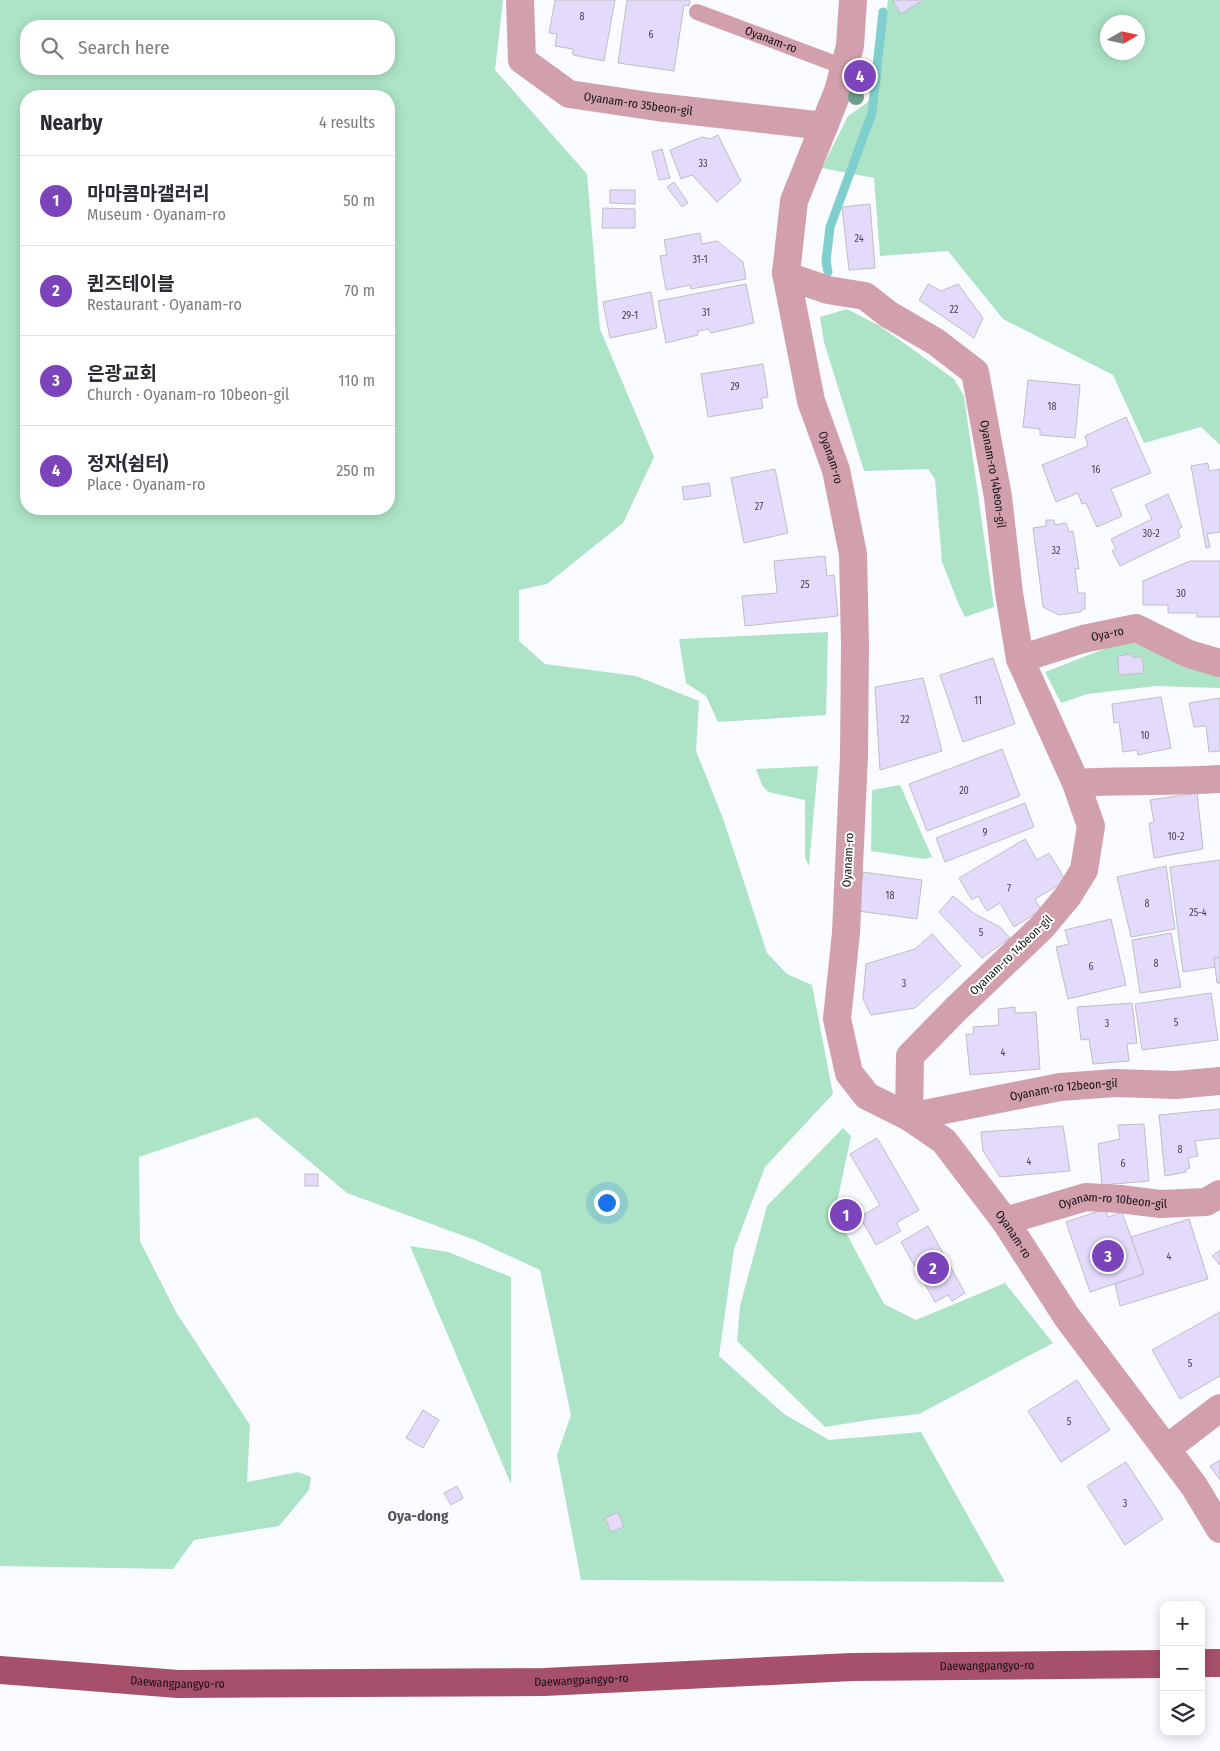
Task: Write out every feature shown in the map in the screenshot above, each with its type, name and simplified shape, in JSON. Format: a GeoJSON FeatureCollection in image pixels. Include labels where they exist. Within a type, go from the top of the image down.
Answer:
{"type":"FeatureCollection","features":[{"type":"Feature","properties":{"kind":"main road"},"geometry":{"type":"LineString","coordinates":[[1205,1663],[1220,1663]]}},
{"type":"Feature","properties":{"kind":"main road","name":"Daewangpangyo-ro"},"geometry":{"type":"LineString","coordinates":[[0,1670],[178,1684],[237,1684],[544,1682],[852,1667],[1160,1664]]}},
{"type":"Feature","properties":{"kind":"street","name":"Oyanam-ro 35beon-gil"},"geometry":{"type":"LineString","coordinates":[[520,0],[522,60],[569,94],[675,110],[824,126]]}},
{"type":"Feature","properties":{"kind":"street","name":"Oyanam-ro"},"geometry":{"type":"LineString","coordinates":[[857,6],[850,46],[838,91],[794,201],[786,273],[811,401],[836,470],[853,554],[855,645],[854,755],[846,933],[837,1019],[849,1073],[867,1096],[909,1116],[944,1141],[1005,1221],[1067,1317],[1194,1486],[1220,1529]]}},
{"type":"Feature","properties":{"kind":"street","name":"Oyanam-ro 14beon-gil"},"geometry":{"type":"LineString","coordinates":[[786,273],[790,277],[828,290],[865,296],[888,314],[936,342],[975,372],[998,497],[1009,593],[1020,659],[1076,782],[1091,826],[1084,870],[1068,896],[1042,927],[910,1056],[909,1116]]}},
{"type":"Feature","properties":{"kind":"street","name":"Oya-ro"},"geometry":{"type":"LineString","coordinates":[[1020,659],[1084,639],[1136,628],[1189,654],[1220,663]]}},
{"type":"Feature","properties":{"kind":"street"},"geometry":{"type":"LineString","coordinates":[[1076,782],[1121,780],[1179,782],[1220,779]]}},
{"type":"Feature","properties":{"kind":"street","name":"Oyanam-ro 12beon-gil"},"geometry":{"type":"LineString","coordinates":[[909,1116],[1060,1087],[1115,1083],[1176,1085],[1220,1081]]}},
{"type":"Feature","properties":{"kind":"street","name":"Oyanam-ro 10beon-gil"},"geometry":{"type":"LineString","coordinates":[[1005,1221],[1086,1197],[1160,1204],[1206,1202],[1220,1194]]}},
{"type":"Feature","properties":{"kind":"street"},"geometry":{"type":"LineString","coordinates":[[1166,1450],[1220,1408]]}},
{"type":"Feature","properties":{"kind":"lane","name":"Oyanam-ro"},"geometry":{"type":"LineString","coordinates":[[697,12],[844,67]]}},
{"type":"Feature","properties":{"kind":"green space"},"geometry":{"type":"Polygon","coordinates":[[[0,0],[503,0],[495,70],[587,174],[600,329],[654,457],[623,523],[547,584],[519,590],[519,641],[545,664],[636,676],[699,701],[696,751],[724,821],[767,953],[787,974],[812,985],[833,1094],[765,1167],[734,1249],[719,1356],[784,1414],[829,1440],[921,1432],[1005,1582],[581,1580],[557,1455],[571,1415],[540,1270],[475,1240],[347,1193],[257,1117],[139,1157],[140,1241],[176,1312],[250,1425],[247,1482],[298,1472],[311,1477],[309,1490],[279,1526],[194,1540],[173,1569],[0,1566],[0,0]]]}},
{"type":"Feature","properties":{"kind":"green space"},"geometry":{"type":"Polygon","coordinates":[[[888,0],[1220,0],[1220,445],[1201,427],[1144,443],[1113,375],[1003,319],[948,251],[880,256],[874,178],[822,168],[848,116],[868,102],[880,63],[888,0]]]}},
{"type":"Feature","properties":{"kind":"green space"},"geometry":{"type":"Polygon","coordinates":[[[847,309],[880,326],[954,379],[964,396],[994,607],[965,617],[959,605],[942,562],[935,479],[928,469],[864,471],[824,342],[820,317],[847,309]]]}},
{"type":"Feature","properties":{"kind":"green space"},"geometry":{"type":"Polygon","coordinates":[[[828,632],[826,715],[718,722],[706,696],[686,683],[679,639],[828,632]]]}},
{"type":"Feature","properties":{"kind":"green space"},"geometry":{"type":"Polygon","coordinates":[[[1127,640],[1220,677],[1220,688],[1156,686],[1087,694],[1061,703],[1045,672],[1127,640]]]}},
{"type":"Feature","properties":{"kind":"green space"},"geometry":{"type":"Polygon","coordinates":[[[818,766],[809,866],[805,858],[805,800],[768,792],[762,785],[756,769],[818,766]]]}},
{"type":"Feature","properties":{"kind":"green space"},"geometry":{"type":"Polygon","coordinates":[[[900,785],[932,857],[924,859],[871,851],[872,790],[900,785]]]}},
{"type":"Feature","properties":{"kind":"green space"},"geometry":{"type":"Polygon","coordinates":[[[843,1128],[851,1136],[835,1212],[884,1304],[916,1320],[1005,1283],[1053,1343],[919,1414],[825,1427],[737,1341],[740,1306],[767,1206],[843,1128]]]}},
{"type":"Feature","properties":{"kind":"green space"},"geometry":{"type":"Polygon","coordinates":[[[410,1246],[448,1252],[511,1277],[511,1484],[410,1246]]]}},
{"type":"Feature","properties":{"kind":"building"},"geometry":{"type":"Polygon","coordinates":[[[555,0],[615,0],[604,61],[573,55],[573,49],[555,46],[557,34],[549,33],[555,0]]]}},
{"type":"Feature","properties":{"kind":"building"},"geometry":{"type":"Polygon","coordinates":[[[627,0],[690,0],[689,6],[684,5],[674,71],[618,63],[627,0]]]}},
{"type":"Feature","properties":{"kind":"building"},"geometry":{"type":"Polygon","coordinates":[[[894,0],[923,0],[901,14],[894,0]]]}},
{"type":"Feature","properties":{"kind":"building"},"geometry":{"type":"Polygon","coordinates":[[[855,65],[870,68],[866,86],[851,83],[855,65]]]}},
{"type":"Feature","properties":{"kind":"building"},"geometry":{"type":"Polygon","coordinates":[[[718,135],[741,181],[717,202],[692,175],[681,179],[670,150],[702,137],[710,139],[718,135]]]}},
{"type":"Feature","properties":{"kind":"building"},"geometry":{"type":"Polygon","coordinates":[[[662,149],[670,178],[659,180],[652,152],[662,149]]]}},
{"type":"Feature","properties":{"kind":"building"},"geometry":{"type":"Polygon","coordinates":[[[674,182],[688,203],[682,207],[667,187],[674,182]]]}},
{"type":"Feature","properties":{"kind":"building"},"geometry":{"type":"Polygon","coordinates":[[[610,190],[635,190],[635,204],[610,203],[610,190]]]}},
{"type":"Feature","properties":{"kind":"building"},"geometry":{"type":"Polygon","coordinates":[[[870,204],[875,268],[849,270],[842,207],[870,204]]]}},
{"type":"Feature","properties":{"kind":"building"},"geometry":{"type":"Polygon","coordinates":[[[603,208],[635,209],[635,228],[602,228],[603,208]]]}},
{"type":"Feature","properties":{"kind":"building"},"geometry":{"type":"Polygon","coordinates":[[[700,233],[702,244],[717,241],[743,262],[746,279],[691,289],[690,285],[666,290],[660,256],[667,255],[664,240],[700,233]]]}},
{"type":"Feature","properties":{"kind":"building"},"geometry":{"type":"Polygon","coordinates":[[[746,284],[754,323],[711,333],[709,329],[698,331],[698,335],[666,343],[658,301],[746,284]]]}},
{"type":"Feature","properties":{"kind":"building"},"geometry":{"type":"Polygon","coordinates":[[[928,284],[941,291],[958,284],[983,318],[974,338],[919,300],[928,284]]]}},
{"type":"Feature","properties":{"kind":"building"},"geometry":{"type":"Polygon","coordinates":[[[651,292],[657,328],[610,338],[603,302],[651,292]]]}},
{"type":"Feature","properties":{"kind":"building"},"geometry":{"type":"Polygon","coordinates":[[[763,364],[768,397],[761,398],[763,408],[708,417],[701,374],[763,364]]]}},
{"type":"Feature","properties":{"kind":"building"},"geometry":{"type":"Polygon","coordinates":[[[1028,380],[1080,385],[1075,438],[1040,435],[1040,429],[1023,427],[1028,380]]]}},
{"type":"Feature","properties":{"kind":"building"},"geometry":{"type":"Polygon","coordinates":[[[1126,417],[1151,473],[1111,489],[1122,516],[1097,527],[1086,503],[1082,504],[1078,493],[1056,502],[1042,465],[1088,446],[1085,436],[1126,417]]]}},
{"type":"Feature","properties":{"kind":"building"},"geometry":{"type":"Polygon","coordinates":[[[1208,463],[1209,471],[1220,469],[1220,532],[1207,534],[1210,547],[1206,548],[1191,466],[1208,463]]]}},
{"type":"Feature","properties":{"kind":"building"},"geometry":{"type":"Polygon","coordinates":[[[775,469],[788,533],[744,543],[731,478],[775,469]]]}},
{"type":"Feature","properties":{"kind":"building"},"geometry":{"type":"Polygon","coordinates":[[[709,483],[711,496],[684,500],[682,487],[709,483]]]}},
{"type":"Feature","properties":{"kind":"building"},"geometry":{"type":"Polygon","coordinates":[[[1168,494],[1182,527],[1178,530],[1180,537],[1120,566],[1112,551],[1116,549],[1111,539],[1152,519],[1145,505],[1168,494]]]}},
{"type":"Feature","properties":{"kind":"building"},"geometry":{"type":"Polygon","coordinates":[[[1046,520],[1054,520],[1055,525],[1066,523],[1069,532],[1073,531],[1079,569],[1075,568],[1078,593],[1085,593],[1085,609],[1081,610],[1081,612],[1059,615],[1043,607],[1033,528],[1046,526],[1046,520]]]}},
{"type":"Feature","properties":{"kind":"building"},"geometry":{"type":"Polygon","coordinates":[[[825,556],[827,576],[834,575],[838,616],[745,626],[742,596],[777,593],[774,561],[825,556]]]}},
{"type":"Feature","properties":{"kind":"building"},"geometry":{"type":"Polygon","coordinates":[[[1190,561],[1220,561],[1220,617],[1197,617],[1197,613],[1168,613],[1168,605],[1143,605],[1143,581],[1190,561]]]}},
{"type":"Feature","properties":{"kind":"building"},"geometry":{"type":"Polygon","coordinates":[[[1131,654],[1132,657],[1142,657],[1144,673],[1119,675],[1118,656],[1131,654]]]}},
{"type":"Feature","properties":{"kind":"building"},"geometry":{"type":"Polygon","coordinates":[[[993,658],[1015,724],[963,742],[940,675],[993,658]]]}},
{"type":"Feature","properties":{"kind":"building"},"geometry":{"type":"Polygon","coordinates":[[[923,678],[942,751],[880,770],[875,687],[923,678]]]}},
{"type":"Feature","properties":{"kind":"building"},"geometry":{"type":"Polygon","coordinates":[[[1161,697],[1171,748],[1138,755],[1137,750],[1123,752],[1119,722],[1114,723],[1112,704],[1161,697]]]}},
{"type":"Feature","properties":{"kind":"building"},"geometry":{"type":"Polygon","coordinates":[[[1220,698],[1220,751],[1209,752],[1206,726],[1194,727],[1189,703],[1220,698]]]}},
{"type":"Feature","properties":{"kind":"building"},"geometry":{"type":"Polygon","coordinates":[[[1002,749],[1020,796],[927,831],[909,784],[1002,749]]]}},
{"type":"Feature","properties":{"kind":"building"},"geometry":{"type":"Polygon","coordinates":[[[1197,793],[1203,849],[1154,858],[1149,823],[1154,822],[1150,800],[1197,793]]]}},
{"type":"Feature","properties":{"kind":"building"},"geometry":{"type":"Polygon","coordinates":[[[1025,803],[1034,827],[945,862],[936,838],[1025,803]]]}},
{"type":"Feature","properties":{"kind":"building"},"geometry":{"type":"Polygon","coordinates":[[[1025,839],[1037,860],[1049,853],[1066,881],[1035,899],[1041,910],[1014,927],[1000,903],[987,911],[978,896],[972,900],[959,878],[1025,839]]]}},
{"type":"Feature","properties":{"kind":"building"},"geometry":{"type":"Polygon","coordinates":[[[1220,860],[1220,957],[1214,958],[1215,967],[1183,972],[1170,867],[1220,860]]]}},
{"type":"Feature","properties":{"kind":"building"},"geometry":{"type":"Polygon","coordinates":[[[1166,866],[1175,929],[1131,937],[1117,877],[1166,866]]]}},
{"type":"Feature","properties":{"kind":"building"},"geometry":{"type":"Polygon","coordinates":[[[863,872],[922,880],[917,919],[858,911],[863,872]]]}},
{"type":"Feature","properties":{"kind":"building"},"geometry":{"type":"Polygon","coordinates":[[[953,896],[975,914],[1000,927],[1010,938],[982,958],[939,912],[953,896]]]}},
{"type":"Feature","properties":{"kind":"building"},"geometry":{"type":"Polygon","coordinates":[[[1111,919],[1126,985],[1068,999],[1056,947],[1069,944],[1065,930],[1111,919]]]}},
{"type":"Feature","properties":{"kind":"building"},"geometry":{"type":"Polygon","coordinates":[[[1171,933],[1181,987],[1140,993],[1132,940],[1171,933]]]}},
{"type":"Feature","properties":{"kind":"building"},"geometry":{"type":"Polygon","coordinates":[[[932,934],[961,966],[915,1008],[871,1015],[863,999],[866,964],[915,949],[932,934]]]}},
{"type":"Feature","properties":{"kind":"building"},"geometry":{"type":"Polygon","coordinates":[[[1220,957],[1220,983],[1217,983],[1214,958],[1220,957]]]}},
{"type":"Feature","properties":{"kind":"building"},"geometry":{"type":"Polygon","coordinates":[[[1211,993],[1218,1040],[1142,1050],[1135,1004],[1211,993]]]}},
{"type":"Feature","properties":{"kind":"building"},"geometry":{"type":"Polygon","coordinates":[[[1132,1003],[1137,1043],[1127,1044],[1129,1061],[1093,1064],[1089,1039],[1081,1040],[1077,1007],[1132,1003]]]}},
{"type":"Feature","properties":{"kind":"building"},"geometry":{"type":"Polygon","coordinates":[[[1015,1007],[1015,1013],[1036,1012],[1040,1069],[970,1075],[966,1034],[974,1034],[973,1027],[999,1025],[998,1009],[1015,1007]]]}},
{"type":"Feature","properties":{"kind":"building"},"geometry":{"type":"Polygon","coordinates":[[[1220,1109],[1220,1138],[1195,1141],[1198,1156],[1188,1158],[1190,1168],[1186,1169],[1186,1172],[1165,1176],[1159,1115],[1220,1109]]]}},
{"type":"Feature","properties":{"kind":"building"},"geometry":{"type":"Polygon","coordinates":[[[1144,1124],[1149,1181],[1102,1185],[1098,1144],[1120,1139],[1118,1125],[1144,1124]]]}},
{"type":"Feature","properties":{"kind":"building"},"geometry":{"type":"Polygon","coordinates":[[[1063,1126],[1070,1171],[1000,1177],[983,1151],[981,1132],[1063,1126]]]}},
{"type":"Feature","properties":{"kind":"building"},"geometry":{"type":"Polygon","coordinates":[[[877,1138],[919,1210],[896,1223],[901,1231],[876,1245],[860,1217],[880,1205],[850,1154],[877,1138]]]}},
{"type":"Feature","properties":{"kind":"building"},"geometry":{"type":"Polygon","coordinates":[[[305,1174],[318,1174],[318,1186],[305,1186],[305,1174]]]}},
{"type":"Feature","properties":{"kind":"building"},"geometry":{"type":"Polygon","coordinates":[[[1105,1209],[1108,1217],[1122,1212],[1144,1274],[1090,1292],[1066,1222],[1105,1209]]]}},
{"type":"Feature","properties":{"kind":"building"},"geometry":{"type":"Polygon","coordinates":[[[1189,1219],[1208,1279],[1120,1306],[1115,1284],[1144,1274],[1131,1237],[1189,1219]]]}},
{"type":"Feature","properties":{"kind":"building"},"geometry":{"type":"Polygon","coordinates":[[[928,1226],[965,1293],[952,1301],[948,1295],[935,1302],[901,1242],[928,1226]]]}},
{"type":"Feature","properties":{"kind":"building"},"geometry":{"type":"Polygon","coordinates":[[[1220,1250],[1220,1265],[1212,1256],[1220,1250]]]}},
{"type":"Feature","properties":{"kind":"building"},"geometry":{"type":"Polygon","coordinates":[[[1220,1312],[1220,1376],[1180,1399],[1152,1350],[1220,1312]]]}},
{"type":"Feature","properties":{"kind":"building"},"geometry":{"type":"Polygon","coordinates":[[[1077,1380],[1110,1430],[1061,1462],[1028,1411],[1077,1380]]]}},
{"type":"Feature","properties":{"kind":"building"},"geometry":{"type":"Polygon","coordinates":[[[423,1410],[439,1420],[423,1448],[406,1438],[423,1410]]]}},
{"type":"Feature","properties":{"kind":"building"},"geometry":{"type":"Polygon","coordinates":[[[1220,1460],[1220,1480],[1210,1466],[1220,1460]]]}},
{"type":"Feature","properties":{"kind":"building"},"geometry":{"type":"Polygon","coordinates":[[[1126,1462],[1163,1519],[1125,1545],[1087,1486],[1126,1462]]]}},
{"type":"Feature","properties":{"kind":"building"},"geometry":{"type":"Polygon","coordinates":[[[457,1486],[463,1498],[451,1505],[444,1493],[457,1486]]]}},
{"type":"Feature","properties":{"kind":"building"},"geometry":{"type":"Polygon","coordinates":[[[618,1512],[624,1527],[611,1532],[605,1518],[618,1512]]]}},
{"type":"Feature","properties":{"kind":"waterway"},"geometry":{"type":"LineString","coordinates":[[828,272],[826,261],[830,227],[872,113],[883,12]]}},
{"type":"Feature","properties":{"kind":"place","name":"정자(쉼터)"},"geometry":{"type":"Point","coordinates":[860,76]}},
{"type":"Feature","properties":{"kind":"place","name":"마마콤마갤러리"},"geometry":{"type":"Point","coordinates":[846,1215]}},
{"type":"Feature","properties":{"kind":"place","name":"은광교회"},"geometry":{"type":"Point","coordinates":[1108,1256]}},
{"type":"Feature","properties":{"kind":"place","name":"퀸즈테이블"},"geometry":{"type":"Point","coordinates":[933,1268]}},
{"type":"Feature","properties":{"kind":"district","name":"Oya-dong"},"geometry":{"type":"Point","coordinates":[418,1516]}}]}
